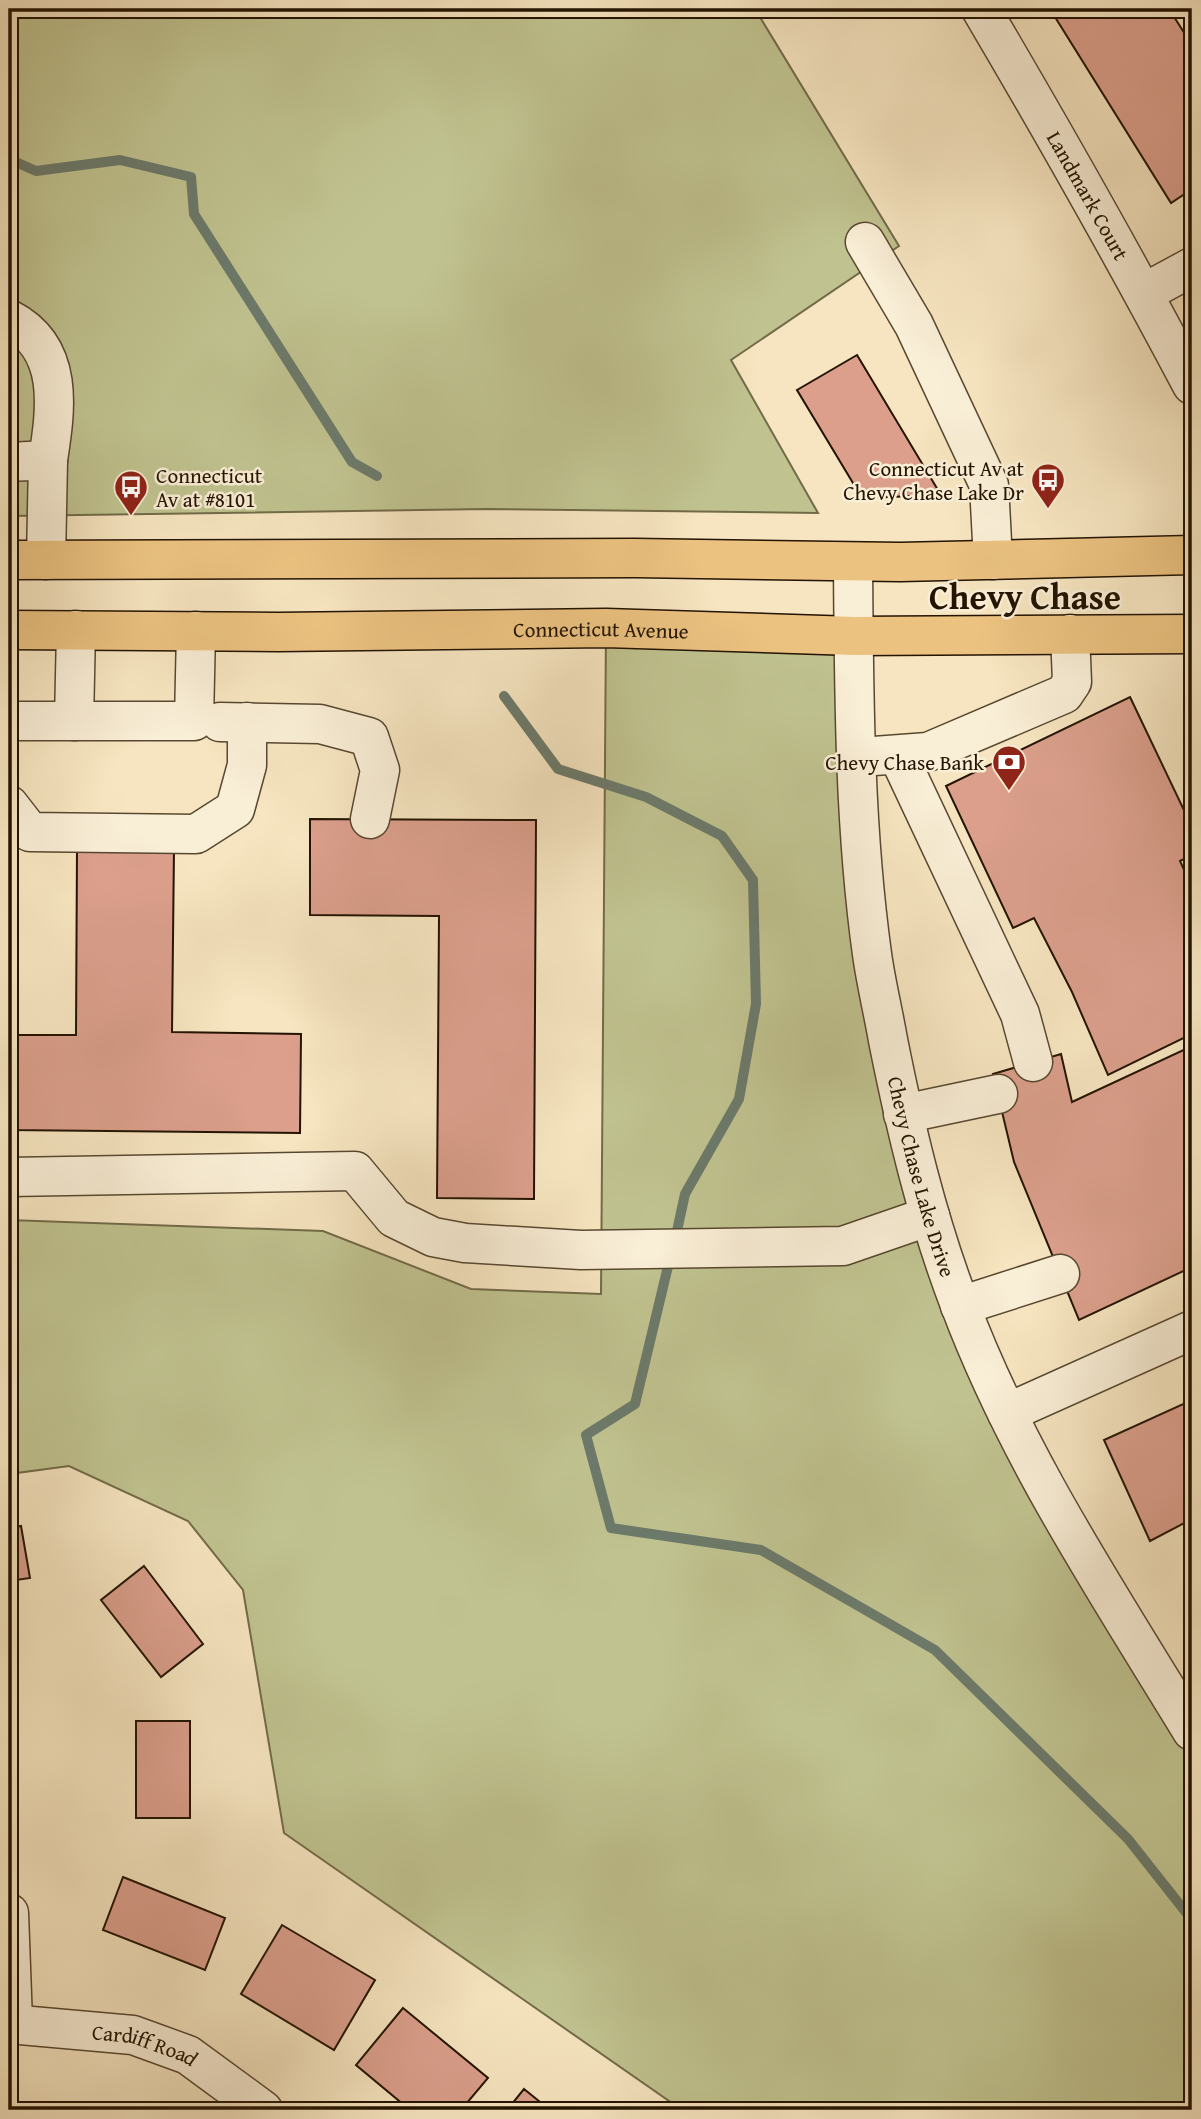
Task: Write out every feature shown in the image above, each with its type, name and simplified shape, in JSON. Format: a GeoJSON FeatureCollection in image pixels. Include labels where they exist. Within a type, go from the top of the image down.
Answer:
{"type":"FeatureCollection","features":[{"type":"Feature","properties":{"kind":"main road"},"geometry":{"type":"LineString","coordinates":[[9,560],[635,558],[852,562],[1192,555]]}},
{"type":"Feature","properties":{"kind":"main road","name":"Connecticut Avenue"},"geometry":{"type":"LineString","coordinates":[[9,630],[606,628],[854,636],[1192,634]]}},
{"type":"Feature","properties":{"kind":"street","name":"Landmark Court"},"geometry":{"type":"LineString","coordinates":[[981,9],[1144,293],[1192,385]]}},
{"type":"Feature","properties":{"kind":"street"},"geometry":{"type":"LineString","coordinates":[[865,242],[914,325],[989,485],[993,559]]}},
{"type":"Feature","properties":{"kind":"street"},"geometry":{"type":"LineString","coordinates":[[1144,293],[1192,267]]}},
{"type":"Feature","properties":{"kind":"street"},"geometry":{"type":"LineString","coordinates":[[9,319],[44,349],[53,380],[55,415],[48,460],[46,560]]}},
{"type":"Feature","properties":{"kind":"street"},"geometry":{"type":"LineString","coordinates":[[9,462],[48,460]]}},
{"type":"Feature","properties":{"kind":"street","name":"Chevy Chase Lake Drive"},"geometry":{"type":"LineString","coordinates":[[852,562],[857,787],[872,954],[903,1114],[930,1216],[960,1306],[1007,1413],[1078,1546],[1192,1731]]}},
{"type":"Feature","properties":{"kind":"street"},"geometry":{"type":"LineString","coordinates":[[74,721],[76,630]]}},
{"type":"Feature","properties":{"kind":"street"},"geometry":{"type":"LineString","coordinates":[[194,721],[196,631]]}},
{"type":"Feature","properties":{"kind":"street"},"geometry":{"type":"LineString","coordinates":[[856,756],[928,752],[1064,694],[1072,682],[1070,635]]}},
{"type":"Feature","properties":{"kind":"street"},"geometry":{"type":"LineString","coordinates":[[9,721],[320,724],[369,737],[380,770],[370,819]]}},
{"type":"Feature","properties":{"kind":"street"},"geometry":{"type":"LineString","coordinates":[[9,805],[9,809],[30,832],[196,834],[235,809],[247,765],[247,722]]}},
{"type":"Feature","properties":{"kind":"street"},"geometry":{"type":"LineString","coordinates":[[898,755],[1020,1014],[1033,1062]]}},
{"type":"Feature","properties":{"kind":"street"},"geometry":{"type":"LineString","coordinates":[[903,1114],[998,1094]]}},
{"type":"Feature","properties":{"kind":"street"},"geometry":{"type":"LineString","coordinates":[[9,1177],[355,1171],[394,1218],[433,1237],[465,1243],[581,1250],[843,1246],[930,1216]]}},
{"type":"Feature","properties":{"kind":"street"},"geometry":{"type":"LineString","coordinates":[[960,1306],[1060,1274]]}},
{"type":"Feature","properties":{"kind":"street"},"geometry":{"type":"LineString","coordinates":[[1007,1413],[1192,1330]]}},
{"type":"Feature","properties":{"kind":"street"},"geometry":{"type":"LineString","coordinates":[[9,1913],[11,2023]]}},
{"type":"Feature","properties":{"kind":"street","name":"Cardiff Road"},"geometry":{"type":"LineString","coordinates":[[11,2023],[133,2035],[188,2055],[263,2110]]}},
{"type":"Feature","properties":{"kind":"green space"},"geometry":{"type":"Polygon","coordinates":[[[9,9],[755,9],[899,246],[731,360],[818,513],[487,509],[9,516],[9,9]]]}},
{"type":"Feature","properties":{"kind":"green space"},"geometry":{"type":"Polygon","coordinates":[[[606,628],[854,636],[857,787],[960,1306],[1192,1731],[1192,2110],[682,2110],[284,1833],[243,1590],[188,1521],[69,1466],[9,1474],[9,1220],[323,1231],[471,1289],[601,1294],[606,628]]]}},
{"type":"Feature","properties":{"kind":"building"},"geometry":{"type":"Polygon","coordinates":[[[1050,9],[1169,9],[1192,45],[1192,189],[1171,203],[1050,9]]]}},
{"type":"Feature","properties":{"kind":"building"},"geometry":{"type":"Polygon","coordinates":[[[857,355],[941,495],[862,498],[797,390],[857,355]]]}},
{"type":"Feature","properties":{"kind":"building"},"geometry":{"type":"Polygon","coordinates":[[[1130,697],[1192,827],[1192,855],[1180,861],[1192,887],[1192,1034],[1108,1075],[1072,992],[1034,918],[1013,928],[946,786],[1130,697]]]}},
{"type":"Feature","properties":{"kind":"building"},"geometry":{"type":"Polygon","coordinates":[[[310,819],[536,820],[534,1199],[437,1198],[439,916],[310,915],[310,819]]]}},
{"type":"Feature","properties":{"kind":"building"},"geometry":{"type":"Polygon","coordinates":[[[77,847],[174,848],[172,1032],[301,1034],[300,1133],[9,1130],[9,1035],[76,1035],[77,847]]]}},
{"type":"Feature","properties":{"kind":"building"},"geometry":{"type":"Polygon","coordinates":[[[1192,1046],[1192,1267],[1079,1320],[1014,1162],[993,1074],[1061,1054],[1072,1102],[1192,1046]]]}},
{"type":"Feature","properties":{"kind":"building"},"geometry":{"type":"Polygon","coordinates":[[[1192,1400],[1192,1519],[1150,1541],[1104,1440],[1192,1400]]]}},
{"type":"Feature","properties":{"kind":"building"},"geometry":{"type":"Polygon","coordinates":[[[21,1526],[30,1578],[9,1581],[9,1528],[21,1526]]]}},
{"type":"Feature","properties":{"kind":"building"},"geometry":{"type":"Polygon","coordinates":[[[144,1566],[203,1644],[161,1677],[101,1600],[144,1566]]]}},
{"type":"Feature","properties":{"kind":"building"},"geometry":{"type":"Polygon","coordinates":[[[136,1721],[190,1721],[190,1818],[136,1818],[136,1721]]]}},
{"type":"Feature","properties":{"kind":"building"},"geometry":{"type":"Polygon","coordinates":[[[123,1877],[225,1918],[205,1970],[103,1930],[123,1877]]]}},
{"type":"Feature","properties":{"kind":"building"},"geometry":{"type":"Polygon","coordinates":[[[282,1925],[375,1980],[334,2050],[241,1994],[282,1925]]]}},
{"type":"Feature","properties":{"kind":"building"},"geometry":{"type":"Polygon","coordinates":[[[403,2008],[488,2078],[461,2110],[410,2110],[356,2065],[403,2008]]]}},
{"type":"Feature","properties":{"kind":"building"},"geometry":{"type":"Polygon","coordinates":[[[524,2089],[550,2110],[507,2110],[524,2089]]]}},
{"type":"Feature","properties":{"kind":"waterway"},"geometry":{"type":"LineString","coordinates":[[9,159],[36,171],[120,160],[191,177],[194,214],[352,462],[377,476]]}},
{"type":"Feature","properties":{"kind":"waterway"},"geometry":{"type":"LineString","coordinates":[[504,696],[558,769],[646,797],[722,836],[753,880],[756,1004],[739,1099],[685,1194],[675,1240]]}},
{"type":"Feature","properties":{"kind":"waterway"},"geometry":{"type":"LineString","coordinates":[[670,1258],[635,1404],[586,1435],[611,1528],[761,1550],[935,1650],[1128,1839],[1192,1920]]}},
{"type":"Feature","properties":{"kind":"place","name":"Connecticut Av at Chevy Chase Lake Dr"},"geometry":{"type":"Point","coordinates":[1048,510]}},
{"type":"Feature","properties":{"kind":"place","name":"Connecticut Av at #8101"},"geometry":{"type":"Point","coordinates":[131,517]}},
{"type":"Feature","properties":{"kind":"place","name":"Chevy Chase Bank"},"geometry":{"type":"Point","coordinates":[1009,792]}},
{"type":"Feature","properties":{"kind":"district","name":"Chevy Chase"},"geometry":{"type":"Point","coordinates":[1025,596]}}]}
